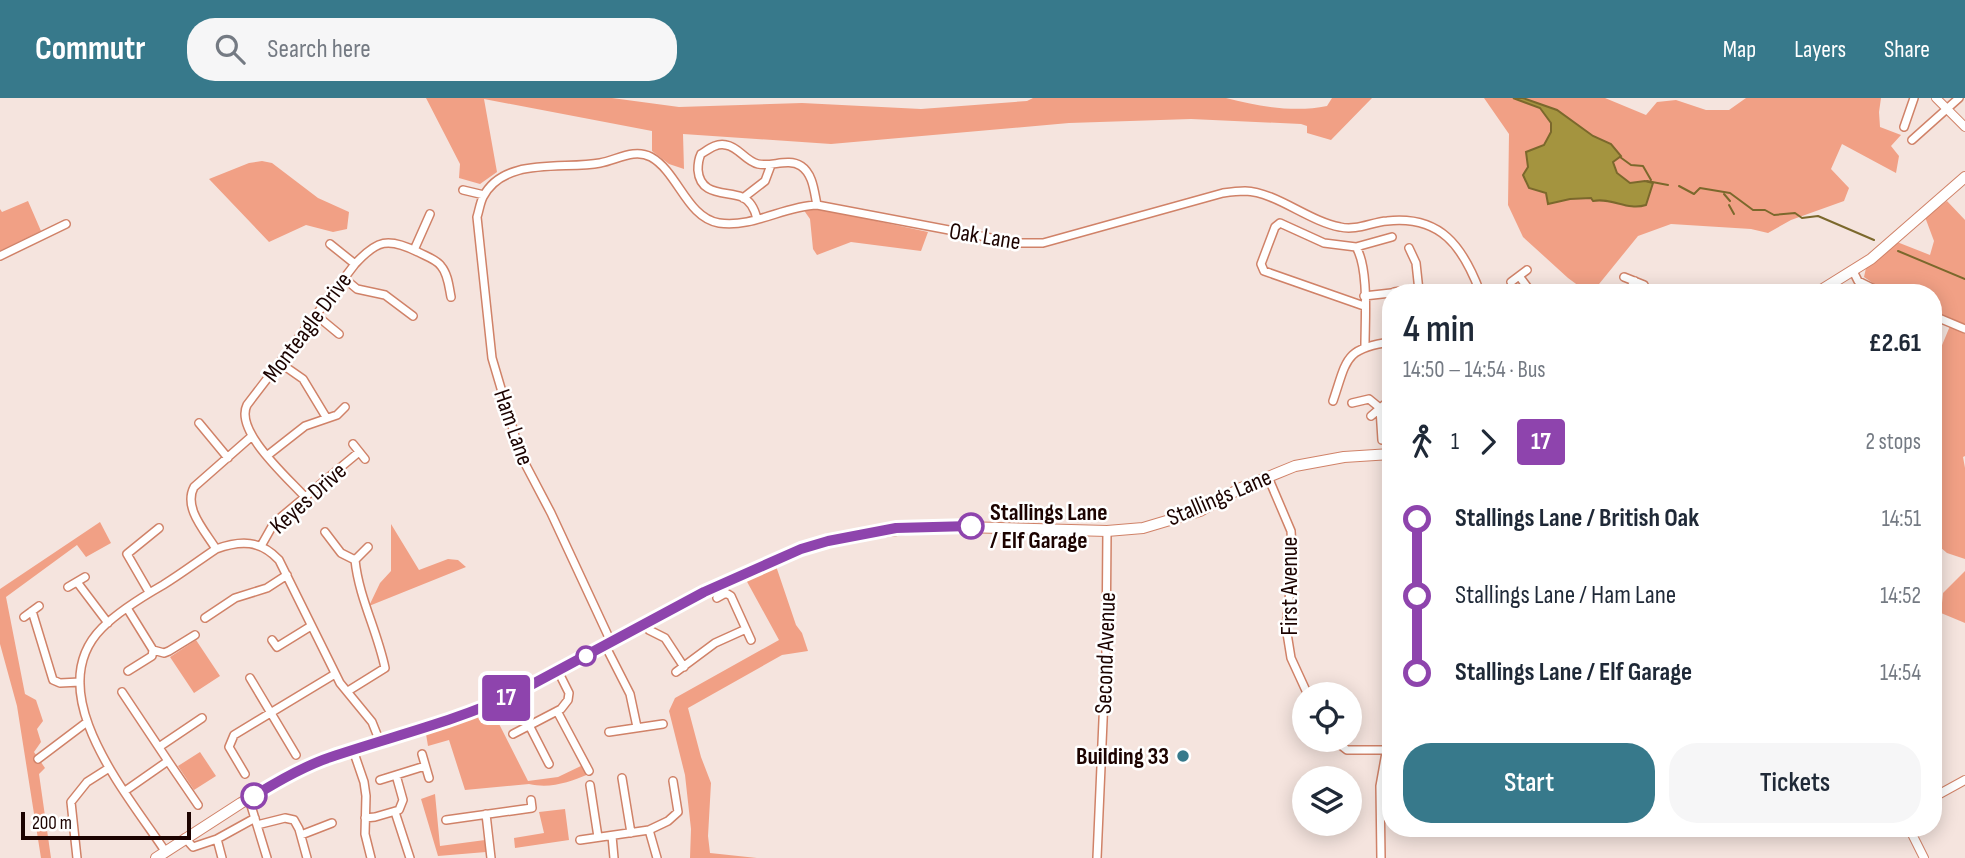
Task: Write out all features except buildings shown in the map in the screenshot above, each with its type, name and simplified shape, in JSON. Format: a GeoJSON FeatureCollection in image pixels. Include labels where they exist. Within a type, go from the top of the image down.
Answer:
{"type":"FeatureCollection","features":[{"type":"Feature","properties":{"kind":"main road"},"geometry":{"type":"LineString","coordinates":[[1831,284],[1871,259],[1965,177]]}},
{"type":"Feature","properties":{"kind":"main road","name":"Stallings Lane"},"geometry":{"type":"LineString","coordinates":[[156,858],[249,799],[303,769],[484,708],[704,592],[801,549],[852,536],[926,526],[1107,531],[1143,528],[1200,511],[1295,466],[1320,460],[1382,455]]}},
{"type":"Feature","properties":{"kind":"street"},"geometry":{"type":"LineString","coordinates":[[1904,127],[1914,98]]}},
{"type":"Feature","properties":{"kind":"street"},"geometry":{"type":"LineString","coordinates":[[1936,98],[1965,127]]}},
{"type":"Feature","properties":{"kind":"street"},"geometry":{"type":"LineString","coordinates":[[1912,140],[1959,98]]}},
{"type":"Feature","properties":{"kind":"street"},"geometry":{"type":"LineString","coordinates":[[757,219],[755,210],[743,198],[710,191],[702,183],[698,165],[701,154],[722,144],[735,148],[753,163],[792,163],[806,170],[810,176],[817,205]]}},
{"type":"Feature","properties":{"kind":"street","name":"Oak Lane"},"geometry":{"type":"LineString","coordinates":[[484,195],[497,181],[519,169],[602,163],[618,156],[646,155],[654,158],[669,173],[704,217],[716,223],[736,224],[801,205],[817,205],[981,238],[1042,243],[1223,193],[1247,191],[1269,197],[1318,221],[1342,228],[1405,220],[1438,229],[1458,246],[1477,284]]}},
{"type":"Feature","properties":{"kind":"street"},"geometry":{"type":"LineString","coordinates":[[743,198],[765,181],[771,165]]}},
{"type":"Feature","properties":{"kind":"street"},"geometry":{"type":"LineString","coordinates":[[463,190],[484,195]]}},
{"type":"Feature","properties":{"kind":"street","name":"Ham Lane"},"geometry":{"type":"LineString","coordinates":[[484,195],[477,217],[489,340],[502,395],[522,458],[551,513],[630,694],[637,727]]}},
{"type":"Feature","properties":{"kind":"street"},"geometry":{"type":"LineString","coordinates":[[414,250],[428,218],[436,225]]}},
{"type":"Feature","properties":{"kind":"street"},"geometry":{"type":"LineString","coordinates":[[1364,306],[1264,271],[1261,264],[1275,227],[1280,223],[1324,243],[1356,247],[1392,237]]}},
{"type":"Feature","properties":{"kind":"street"},"geometry":{"type":"LineString","coordinates":[[0,256],[66,224]]}},
{"type":"Feature","properties":{"kind":"street"},"geometry":{"type":"LineString","coordinates":[[337,249],[343,241]]}},
{"type":"Feature","properties":{"kind":"street","name":"Monteagle Drive"},"geometry":{"type":"LineString","coordinates":[[252,436],[245,423],[245,408],[369,249],[380,244],[396,243],[438,262],[443,267],[451,297]]}},
{"type":"Feature","properties":{"kind":"street"},"geometry":{"type":"LineString","coordinates":[[330,244],[355,264]]}},
{"type":"Feature","properties":{"kind":"street"},"geometry":{"type":"LineString","coordinates":[[1356,247],[1361,254],[1365,345]]}},
{"type":"Feature","properties":{"kind":"street"},"geometry":{"type":"LineString","coordinates":[[1409,248],[1416,263],[1419,284]]}},
{"type":"Feature","properties":{"kind":"street"},"geometry":{"type":"LineString","coordinates":[[1511,282],[1527,270]]}},
{"type":"Feature","properties":{"kind":"street"},"geometry":{"type":"LineString","coordinates":[[1853,271],[1858,281],[1864,284]]}},
{"type":"Feature","properties":{"kind":"street"},"geometry":{"type":"LineString","coordinates":[[1519,276],[1525,284]]}},
{"type":"Feature","properties":{"kind":"street"},"geometry":{"type":"LineString","coordinates":[[1624,277],[1642,284]]}},
{"type":"Feature","properties":{"kind":"street"},"geometry":{"type":"LineString","coordinates":[[345,279],[357,289],[385,295],[413,316]]}},
{"type":"Feature","properties":{"kind":"street"},"geometry":{"type":"LineString","coordinates":[[1364,296],[1382,294]]}},
{"type":"Feature","properties":{"kind":"street"},"geometry":{"type":"LineString","coordinates":[[316,316],[339,334]]}},
{"type":"Feature","properties":{"kind":"street"},"geometry":{"type":"LineString","coordinates":[[1942,320],[1965,329]]}},
{"type":"Feature","properties":{"kind":"street"},"geometry":{"type":"LineString","coordinates":[[1333,401],[1352,354],[1365,345],[1382,343]]}},
{"type":"Feature","properties":{"kind":"street"},"geometry":{"type":"LineString","coordinates":[[280,363],[303,379],[326,417]]}},
{"type":"Feature","properties":{"kind":"street"},"geometry":{"type":"LineString","coordinates":[[1352,403],[1369,399],[1380,408],[1382,440]]}},
{"type":"Feature","properties":{"kind":"street"},"geometry":{"type":"LineString","coordinates":[[268,455],[305,426],[337,415],[345,407]]}},
{"type":"Feature","properties":{"kind":"street"},"geometry":{"type":"LineString","coordinates":[[1371,416],[1380,408]]}},
{"type":"Feature","properties":{"kind":"street"},"geometry":{"type":"LineString","coordinates":[[337,415],[344,421]]}},
{"type":"Feature","properties":{"kind":"street"},"geometry":{"type":"LineString","coordinates":[[200,430],[228,458]]}},
{"type":"Feature","properties":{"kind":"street"},"geometry":{"type":"LineString","coordinates":[[216,549],[191,508],[190,500],[194,487],[252,436],[305,497]]}},
{"type":"Feature","properties":{"kind":"street","name":"Keyes Drive"},"geometry":{"type":"LineString","coordinates":[[261,546],[274,523],[362,456],[353,444]]}},
{"type":"Feature","properties":{"kind":"street","name":"First Avenue"},"geometry":{"type":"LineString","coordinates":[[1268,477],[1290,531],[1293,563],[1286,627],[1291,658],[1302,682]]}},
{"type":"Feature","properties":{"kind":"street"},"geometry":{"type":"LineString","coordinates":[[144,526],[150,534]]}},
{"type":"Feature","properties":{"kind":"street"},"geometry":{"type":"LineString","coordinates":[[118,554],[127,554],[159,528]]}},
{"type":"Feature","properties":{"kind":"street","name":"Second Avenue"},"geometry":{"type":"LineString","coordinates":[[1097,858],[1106,652],[1107,531]]}},
{"type":"Feature","properties":{"kind":"street"},"geometry":{"type":"LineString","coordinates":[[325,532],[341,553],[355,560]]}},
{"type":"Feature","properties":{"kind":"street"},"geometry":{"type":"LineString","coordinates":[[165,851],[109,768],[86,722],[81,701],[82,667],[93,639],[108,623],[149,592],[216,549],[242,542],[261,546],[279,560],[335,674],[372,722],[380,742]]}},
{"type":"Feature","properties":{"kind":"street"},"geometry":{"type":"LineString","coordinates":[[355,560],[368,547]]}},
{"type":"Feature","properties":{"kind":"street"},"geometry":{"type":"LineString","coordinates":[[127,554],[149,592]]}},
{"type":"Feature","properties":{"kind":"street"},"geometry":{"type":"LineString","coordinates":[[348,691],[385,668],[377,635],[364,606],[355,560]]}},
{"type":"Feature","properties":{"kind":"street"},"geometry":{"type":"LineString","coordinates":[[205,618],[235,598],[267,588],[287,575]]}},
{"type":"Feature","properties":{"kind":"street"},"geometry":{"type":"LineString","coordinates":[[68,587],[85,577]]}},
{"type":"Feature","properties":{"kind":"street"},"geometry":{"type":"LineString","coordinates":[[77,582],[108,623]]}},
{"type":"Feature","properties":{"kind":"street"},"geometry":{"type":"LineString","coordinates":[[717,598],[726,593],[731,596],[751,639]]}},
{"type":"Feature","properties":{"kind":"street"},"geometry":{"type":"LineString","coordinates":[[24,617],[36,608],[53,680],[60,683],[80,682]]}},
{"type":"Feature","properties":{"kind":"street"},"geometry":{"type":"LineString","coordinates":[[127,608],[153,650],[152,656],[128,671]]}},
{"type":"Feature","properties":{"kind":"street"},"geometry":{"type":"LineString","coordinates":[[644,624],[649,630],[665,638],[684,667]]}},
{"type":"Feature","properties":{"kind":"street"},"geometry":{"type":"LineString","coordinates":[[272,640],[277,647],[311,626]]}},
{"type":"Feature","properties":{"kind":"street"},"geometry":{"type":"LineString","coordinates":[[676,672],[715,643],[746,629]]}},
{"type":"Feature","properties":{"kind":"street"},"geometry":{"type":"LineString","coordinates":[[153,650],[164,653],[195,635]]}},
{"type":"Feature","properties":{"kind":"street"},"geometry":{"type":"LineString","coordinates":[[513,734],[557,710],[568,700],[569,693],[558,671]]}},
{"type":"Feature","properties":{"kind":"street"},"geometry":{"type":"LineString","coordinates":[[245,774],[230,752],[232,738],[335,674]]}},
{"type":"Feature","properties":{"kind":"street"},"geometry":{"type":"LineString","coordinates":[[250,677],[296,755]]}},
{"type":"Feature","properties":{"kind":"street"},"geometry":{"type":"LineString","coordinates":[[122,692],[124,703],[159,747],[198,805]]}},
{"type":"Feature","properties":{"kind":"street"},"geometry":{"type":"LineString","coordinates":[[557,710],[589,771]]}},
{"type":"Feature","properties":{"kind":"street"},"geometry":{"type":"LineString","coordinates":[[38,759],[86,722]]}},
{"type":"Feature","properties":{"kind":"street"},"geometry":{"type":"LineString","coordinates":[[159,747],[199,723]]}},
{"type":"Feature","properties":{"kind":"street"},"geometry":{"type":"LineString","coordinates":[[609,732],[663,724]]}},
{"type":"Feature","properties":{"kind":"street"},"geometry":{"type":"LineString","coordinates":[[529,725],[549,764]]}},
{"type":"Feature","properties":{"kind":"street"},"geometry":{"type":"LineString","coordinates":[[353,750],[364,782],[365,834],[371,858]]}},
{"type":"Feature","properties":{"kind":"street"},"geometry":{"type":"LineString","coordinates":[[1362,750],[1382,750]]}},
{"type":"Feature","properties":{"kind":"street"},"geometry":{"type":"LineString","coordinates":[[422,754],[429,778]]}},
{"type":"Feature","properties":{"kind":"street"},"geometry":{"type":"LineString","coordinates":[[239,765],[248,760]]}},
{"type":"Feature","properties":{"kind":"street"},"geometry":{"type":"LineString","coordinates":[[125,791],[168,761]]}},
{"type":"Feature","properties":{"kind":"street"},"geometry":{"type":"LineString","coordinates":[[380,780],[425,766]]}},
{"type":"Feature","properties":{"kind":"street"},"geometry":{"type":"LineString","coordinates":[[77,858],[71,802],[82,787],[109,768]]}},
{"type":"Feature","properties":{"kind":"street"},"geometry":{"type":"LineString","coordinates":[[365,818],[395,812],[401,808],[403,800],[396,775]]}},
{"type":"Feature","properties":{"kind":"street"},"geometry":{"type":"LineString","coordinates":[[1381,858],[1382,776]]}},
{"type":"Feature","properties":{"kind":"street"},"geometry":{"type":"LineString","coordinates":[[622,778],[627,787],[631,833]]}},
{"type":"Feature","properties":{"kind":"street"},"geometry":{"type":"LineString","coordinates":[[1942,793],[1965,780]]}},
{"type":"Feature","properties":{"kind":"street"},"geometry":{"type":"LineString","coordinates":[[580,840],[649,830],[668,821],[678,812],[673,781]]}},
{"type":"Feature","properties":{"kind":"street"},"geometry":{"type":"LineString","coordinates":[[590,785],[598,837]]}},
{"type":"Feature","properties":{"kind":"street"},"geometry":{"type":"LineString","coordinates":[[191,795],[200,790]]}},
{"type":"Feature","properties":{"kind":"street"},"geometry":{"type":"LineString","coordinates":[[249,799],[267,858]]}},
{"type":"Feature","properties":{"kind":"street"},"geometry":{"type":"LineString","coordinates":[[446,820],[532,807],[531,800]]}},
{"type":"Feature","properties":{"kind":"street"},"geometry":{"type":"LineString","coordinates":[[395,812],[410,858]]}},
{"type":"Feature","properties":{"kind":"street"},"geometry":{"type":"LineString","coordinates":[[486,814],[491,858]]}},
{"type":"Feature","properties":{"kind":"street"},"geometry":{"type":"LineString","coordinates":[[185,838],[193,847],[256,822],[289,818],[296,822],[307,858]]}},
{"type":"Feature","properties":{"kind":"street"},"geometry":{"type":"LineString","coordinates":[[301,835],[332,823]]}},
{"type":"Feature","properties":{"kind":"street"},"geometry":{"type":"LineString","coordinates":[[649,830],[657,858]]}},
{"type":"Feature","properties":{"kind":"street"},"geometry":{"type":"LineString","coordinates":[[612,836],[614,858]]}},
{"type":"Feature","properties":{"kind":"street"},"geometry":{"type":"LineString","coordinates":[[1912,837],[1918,854],[1924,858]]}},
{"type":"Feature","properties":{"kind":"street"},"geometry":{"type":"LineString","coordinates":[[216,839],[222,858]]}},
{"type":"Feature","properties":{"kind":"shaded area"},"geometry":{"type":"Polygon","coordinates":[[[426,98],[612,98],[679,107],[802,103],[921,109],[1027,101],[1033,98],[1226,98],[1263,106],[1302,109],[1327,106],[1332,98],[1372,98],[1331,140],[1307,133],[1307,126],[1301,124],[1191,119],[1069,123],[831,144],[683,134],[684,169],[669,164],[652,151],[652,131],[484,99],[497,172],[480,184],[459,178],[460,164],[426,98]]]}},
{"type":"Feature","properties":{"kind":"shaded area"},"geometry":{"type":"Polygon","coordinates":[[[1484,98],[1605,98],[1646,115],[1657,102],[1676,100],[1706,110],[1729,110],[1746,98],[1881,98],[1880,127],[1901,135],[1891,146],[1899,156],[1896,173],[1842,144],[1831,169],[1849,188],[1844,201],[1791,220],[1768,233],[1751,229],[1671,224],[1638,236],[1599,284],[1576,284],[1523,237],[1508,205],[1509,134],[1484,98]]]}},
{"type":"Feature","properties":{"kind":"shaded area"},"geometry":{"type":"Polygon","coordinates":[[[1513,98],[1523,98],[1557,110],[1593,136],[1611,144],[1621,156],[1613,162],[1617,173],[1630,183],[1653,183],[1646,205],[1632,206],[1593,201],[1591,198],[1548,204],[1546,193],[1529,188],[1523,175],[1528,167],[1526,152],[1544,145],[1551,132],[1551,123],[1540,108],[1513,98]]]}},
{"type":"Feature","properties":{"kind":"shaded area"},"geometry":{"type":"Polygon","coordinates":[[[249,163],[272,163],[318,198],[349,212],[347,229],[333,232],[306,225],[269,242],[209,179],[249,163]]]}},
{"type":"Feature","properties":{"kind":"shaded area"},"geometry":{"type":"Polygon","coordinates":[[[28,201],[41,231],[0,251],[0,209],[2,212],[28,201]]]}},
{"type":"Feature","properties":{"kind":"shaded area"},"geometry":{"type":"Polygon","coordinates":[[[1947,201],[1965,220],[1965,324],[1942,315],[1942,284],[1874,284],[1864,277],[1866,268],[1897,242],[1930,255],[1934,241],[1925,217],[1947,201]]]}},
{"type":"Feature","properties":{"kind":"shaded area"},"geometry":{"type":"Polygon","coordinates":[[[803,209],[821,209],[928,232],[921,251],[851,242],[817,255],[813,249],[810,219],[803,209]]]}},
{"type":"Feature","properties":{"kind":"shaded area"},"geometry":{"type":"Polygon","coordinates":[[[1950,326],[1965,334],[1965,559],[1942,549],[1942,345],[1950,326]]]}},
{"type":"Feature","properties":{"kind":"shaded area"},"geometry":{"type":"Polygon","coordinates":[[[100,522],[111,543],[86,557],[77,545],[6,597],[25,694],[36,700],[43,721],[37,729],[41,742],[34,752],[45,768],[39,774],[51,858],[41,858],[17,706],[0,644],[0,589],[100,522]]]}},
{"type":"Feature","properties":{"kind":"shaded area"},"geometry":{"type":"Polygon","coordinates":[[[391,524],[419,570],[448,559],[458,560],[466,567],[369,606],[380,583],[391,571],[391,524]]]}},
{"type":"Feature","properties":{"kind":"shaded area"},"geometry":{"type":"Polygon","coordinates":[[[776,566],[808,651],[782,655],[688,708],[711,783],[708,836],[710,853],[757,858],[690,858],[691,829],[685,775],[669,711],[675,698],[779,640],[745,578],[776,566]]]}},
{"type":"Feature","properties":{"kind":"shaded area"},"geometry":{"type":"Polygon","coordinates":[[[1965,571],[1965,623],[1942,613],[1943,593],[1965,571]]]}},
{"type":"Feature","properties":{"kind":"shaded area"},"geometry":{"type":"Polygon","coordinates":[[[196,640],[220,676],[194,693],[170,657],[196,640]]]}},
{"type":"Feature","properties":{"kind":"shaded area"},"geometry":{"type":"Polygon","coordinates":[[[498,707],[494,714],[528,781],[558,777],[583,765],[589,774],[552,785],[529,784],[465,790],[449,740],[428,746],[426,734],[498,707]]]}},
{"type":"Feature","properties":{"kind":"shaded area"},"geometry":{"type":"Polygon","coordinates":[[[200,752],[216,776],[194,790],[178,766],[200,752]]]}},
{"type":"Feature","properties":{"kind":"shaded area"},"geometry":{"type":"Polygon","coordinates":[[[435,794],[440,846],[485,840],[486,852],[438,856],[421,799],[435,794]]]}},
{"type":"Feature","properties":{"kind":"shaded area"},"geometry":{"type":"Polygon","coordinates":[[[565,809],[569,840],[515,848],[514,838],[544,833],[539,812],[565,809]]]}},
{"type":"Feature","properties":{"kind":"waterway"},"geometry":{"type":"LineString","coordinates":[[1620,157],[1631,165],[1643,166],[1651,180]]}},
{"type":"Feature","properties":{"kind":"waterway"},"geometry":{"type":"LineString","coordinates":[[1647,181],[1668,185]]}},
{"type":"Feature","properties":{"kind":"waterway"},"geometry":{"type":"LineString","coordinates":[[1679,186],[1694,194],[1700,188],[1730,193],[1753,210],[1765,210],[1774,215],[1795,213],[1802,218],[1818,216],[1874,240]]}},
{"type":"Feature","properties":{"kind":"waterway"},"geometry":{"type":"LineString","coordinates":[[1724,194],[1730,201]]}},
{"type":"Feature","properties":{"kind":"waterway"},"geometry":{"type":"LineString","coordinates":[[1729,205],[1734,214]]}},
{"type":"Feature","properties":{"kind":"waterway"},"geometry":{"type":"LineString","coordinates":[[1898,251],[1965,279]]}},
{"type":"Feature","properties":{"kind":"bus line","name":"17"},"geometry":{"type":"LineString","coordinates":[[254,796],[297,772],[330,758],[484,708],[704,592],[801,549],[896,528],[971,526]]}},
{"type":"Feature","properties":{"kind":"place","name":"Stallings Lane / Elf Garage"},"geometry":{"type":"Point","coordinates":[971,526]}},
{"type":"Feature","properties":{"kind":"place","name":"Building 33"},"geometry":{"type":"Point","coordinates":[1183,756]}}]}
